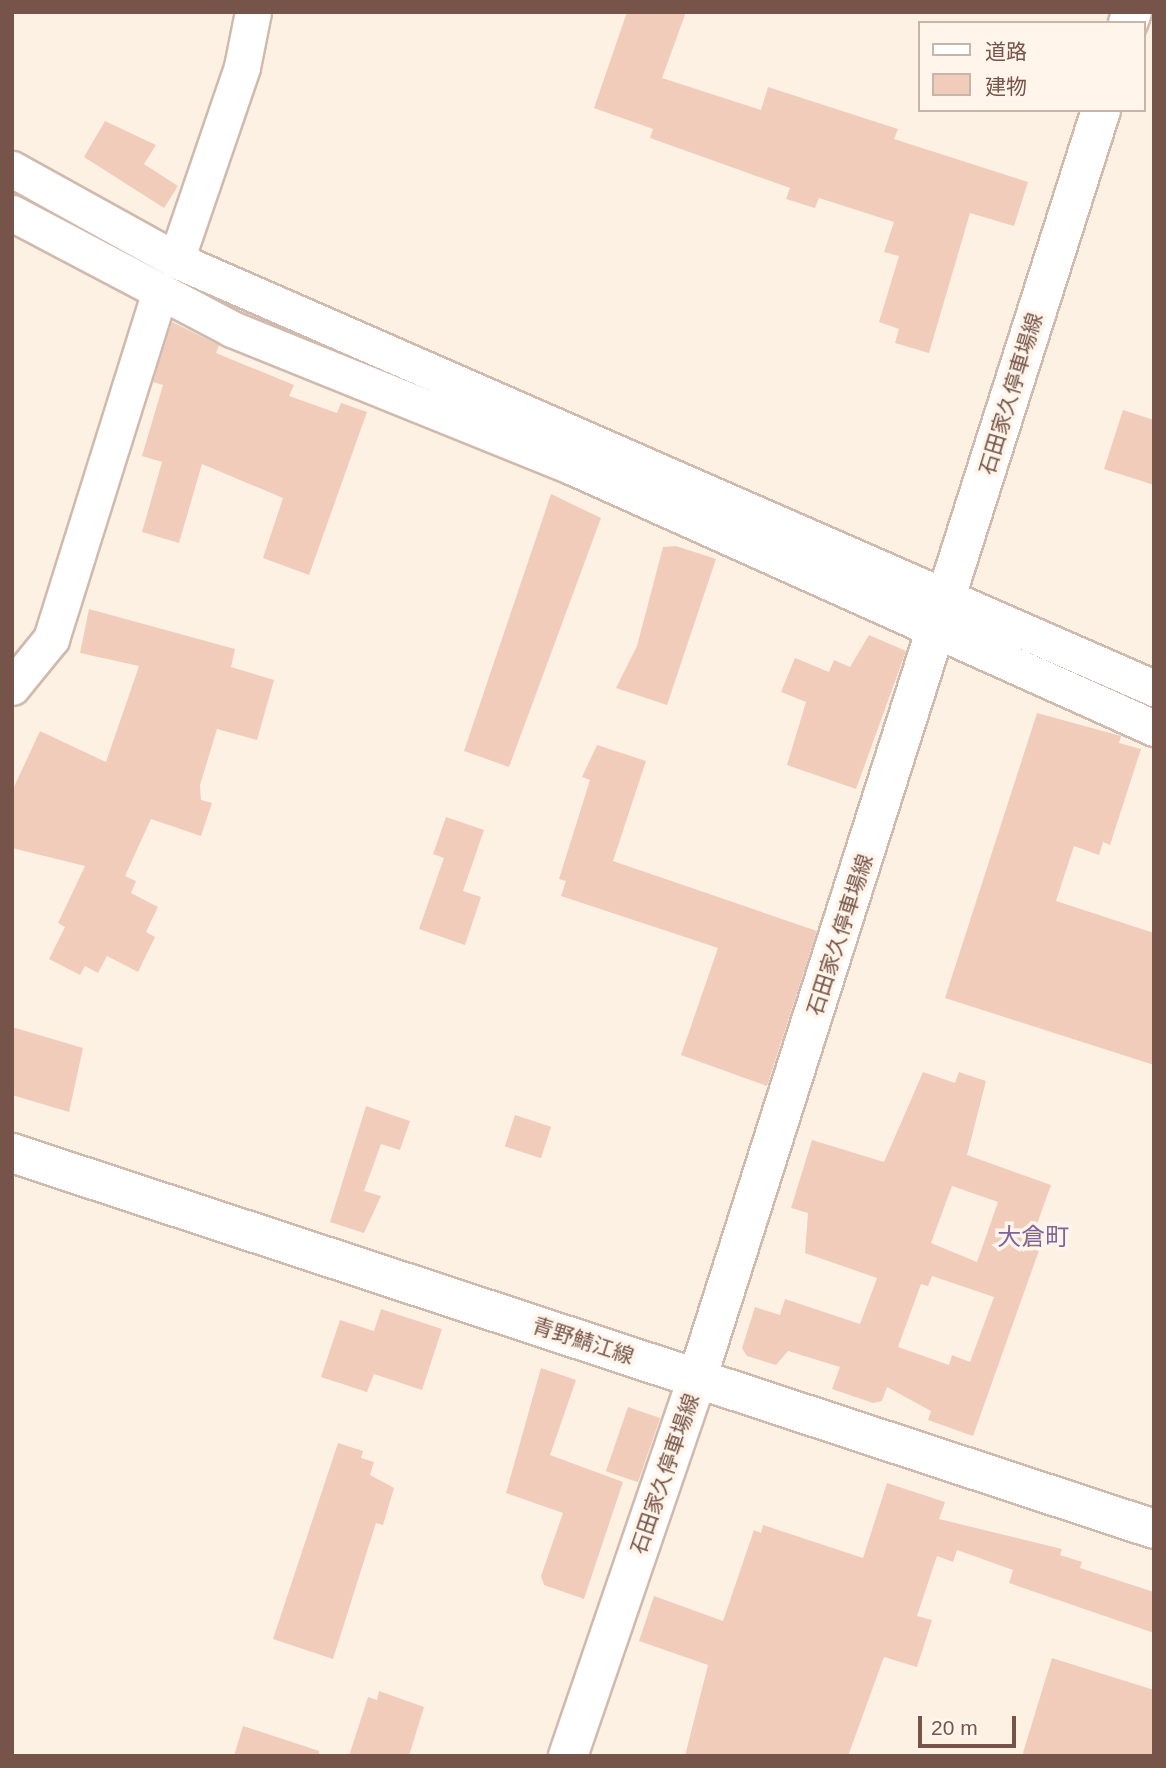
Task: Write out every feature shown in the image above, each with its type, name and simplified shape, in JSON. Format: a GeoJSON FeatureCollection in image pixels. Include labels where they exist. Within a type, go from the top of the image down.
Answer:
{"type":"FeatureCollection","features":[{"type":"Feature","properties":{"kind":"main road","name":"石田家久停車場線"},"geometry":{"type":"LineString","coordinates":[[568,1756],[697,1379],[943,616],[1100,112]]}},
{"type":"Feature","properties":{"kind":"main road","name":"青野鯖江線"},"geometry":{"type":"LineString","coordinates":[[12,1153],[1154,1529]]}},
{"type":"Feature","properties":{"kind":"street"},"geometry":{"type":"LineString","coordinates":[[176,260],[243,66],[244,15]]}},
{"type":"Feature","properties":{"kind":"street"},"geometry":{"type":"LineString","coordinates":[[12,169],[176,260],[943,616],[1154,728]]}},
{"type":"Feature","properties":{"kind":"street"},"geometry":{"type":"LineString","coordinates":[[12,213],[159,295],[573,467],[943,616],[1154,688]]}},
{"type":"Feature","properties":{"kind":"street"},"geometry":{"type":"LineString","coordinates":[[12,687],[51,639],[159,295]]}},
{"type":"Feature","properties":{"kind":"building"},"geometry":{"type":"Polygon","coordinates":[[[627,12],[686,12],[662,78],[761,110],[768,87],[898,129],[894,139],[1028,182],[1014,226],[970,213],[929,353],[895,343],[899,329],[879,322],[899,256],[884,252],[894,222],[819,198],[815,208],[786,199],[790,188],[650,138],[653,129],[594,108],[627,12]]]}},
{"type":"Feature","properties":{"kind":"building"},"geometry":{"type":"Polygon","coordinates":[[[105,121],[156,145],[144,164],[178,186],[164,208],[84,157],[105,121]]]}},
{"type":"Feature","properties":{"kind":"building"},"geometry":{"type":"Polygon","coordinates":[[[172,322],[219,345],[216,353],[294,385],[289,396],[337,413],[341,403],[367,412],[309,575],[263,558],[283,498],[202,464],[179,543],[142,532],[162,462],[142,456],[163,385],[153,382],[172,322]]]}},
{"type":"Feature","properties":{"kind":"building"},"geometry":{"type":"Polygon","coordinates":[[[1123,410],[1154,420],[1154,485],[1104,469],[1123,410]]]}},
{"type":"Feature","properties":{"kind":"building"},"geometry":{"type":"Polygon","coordinates":[[[551,494],[601,518],[509,767],[464,751],[551,494]]]}},
{"type":"Feature","properties":{"kind":"building"},"geometry":{"type":"Polygon","coordinates":[[[676,546],[716,559],[667,705],[616,688],[637,646],[663,547],[676,546]]]}},
{"type":"Feature","properties":{"kind":"building"},"geometry":{"type":"Polygon","coordinates":[[[89,609],[235,649],[231,667],[274,680],[257,740],[217,729],[200,785],[201,800],[212,803],[201,836],[151,819],[125,876],[136,881],[131,893],[158,907],[146,932],[155,937],[138,972],[107,956],[98,973],[85,966],[80,975],[49,959],[65,927],[58,923],[85,866],[12,848],[12,791],[40,731],[106,762],[139,666],[80,653],[89,609]]]}},
{"type":"Feature","properties":{"kind":"building"},"geometry":{"type":"Polygon","coordinates":[[[869,635],[906,651],[856,789],[787,765],[806,702],[781,692],[795,658],[829,672],[834,660],[850,667],[869,635]]]}},
{"type":"Feature","properties":{"kind":"building"},"geometry":{"type":"Polygon","coordinates":[[[1037,713],[1121,736],[1119,743],[1141,749],[1110,845],[1103,842],[1099,855],[1074,846],[1056,901],[1154,933],[1154,1065],[945,998],[1037,713]]]}},
{"type":"Feature","properties":{"kind":"building"},"geometry":{"type":"Polygon","coordinates":[[[597,745],[646,761],[613,861],[817,931],[767,1086],[681,1055],[718,948],[561,896],[566,881],[559,879],[590,780],[582,777],[597,745]]]}},
{"type":"Feature","properties":{"kind":"building"},"geometry":{"type":"Polygon","coordinates":[[[446,817],[484,830],[463,891],[481,897],[465,945],[419,929],[444,858],[433,854],[446,817]]]}},
{"type":"Feature","properties":{"kind":"building"},"geometry":{"type":"Polygon","coordinates":[[[12,1027],[83,1048],[69,1112],[12,1095],[12,1027]]]}},
{"type":"Feature","properties":{"kind":"building"},"geometry":{"type":"Polygon","coordinates":[[[923,1072],[955,1083],[959,1072],[986,1081],[967,1155],[1051,1185],[1032,1238],[1042,1242],[973,1436],[928,1420],[931,1411],[887,1387],[882,1401],[873,1403],[832,1389],[840,1367],[788,1351],[776,1365],[747,1356],[742,1348],[755,1307],[780,1315],[785,1299],[860,1324],[877,1278],[805,1253],[808,1213],[791,1208],[812,1140],[884,1162],[923,1072]],[[952,1186],[931,1243],[977,1262],[998,1202],[952,1186]],[[932,1276],[928,1286],[921,1284],[898,1347],[949,1365],[952,1355],[970,1362],[994,1297],[932,1276]]]}},
{"type":"Feature","properties":{"kind":"building"},"geometry":{"type":"Polygon","coordinates":[[[366,1106],[410,1121],[400,1150],[381,1144],[364,1191],[381,1196],[364,1233],[330,1222],[366,1106]]]}},
{"type":"Feature","properties":{"kind":"building"},"geometry":{"type":"Polygon","coordinates":[[[515,1115],[551,1127],[541,1158],[505,1146],[515,1115]]]}},
{"type":"Feature","properties":{"kind":"building"},"geometry":{"type":"Polygon","coordinates":[[[381,1309],[442,1329],[422,1390],[374,1374],[367,1392],[321,1377],[340,1320],[374,1331],[381,1309]]]}},
{"type":"Feature","properties":{"kind":"building"},"geometry":{"type":"Polygon","coordinates":[[[541,1368],[576,1380],[550,1455],[623,1482],[584,1599],[544,1585],[541,1576],[563,1513],[506,1493],[541,1368]]]}},
{"type":"Feature","properties":{"kind":"building"},"geometry":{"type":"Polygon","coordinates":[[[628,1407],[660,1418],[638,1482],[606,1471],[628,1407]]]}},
{"type":"Feature","properties":{"kind":"building"},"geometry":{"type":"Polygon","coordinates":[[[338,1443],[363,1451],[361,1458],[374,1462],[370,1475],[394,1488],[383,1525],[376,1523],[333,1659],[273,1639],[338,1443]]]}},
{"type":"Feature","properties":{"kind":"building"},"geometry":{"type":"Polygon","coordinates":[[[887,1483],[945,1502],[939,1519],[1062,1549],[1060,1555],[1082,1562],[1080,1568],[1154,1592],[1154,1633],[1009,1583],[1013,1570],[957,1550],[953,1562],[937,1556],[917,1616],[932,1620],[917,1667],[884,1657],[848,1756],[685,1756],[708,1665],[639,1641],[654,1596],[723,1621],[754,1530],[761,1533],[763,1525],[863,1558],[887,1483]]]}},
{"type":"Feature","properties":{"kind":"building"},"geometry":{"type":"Polygon","coordinates":[[[1052,1658],[1154,1690],[1154,1756],[1022,1756],[1052,1658]]]}},
{"type":"Feature","properties":{"kind":"building"},"geometry":{"type":"Polygon","coordinates":[[[379,1691],[424,1707],[409,1756],[349,1756],[368,1697],[377,1700],[379,1691]]]}},
{"type":"Feature","properties":{"kind":"building"},"geometry":{"type":"Polygon","coordinates":[[[243,1726],[319,1751],[319,1756],[234,1756],[243,1726]]]}},
{"type":"Feature","properties":{"kind":"district","name":"大倉町"},"geometry":{"type":"Point","coordinates":[1033,1237]}}]}
